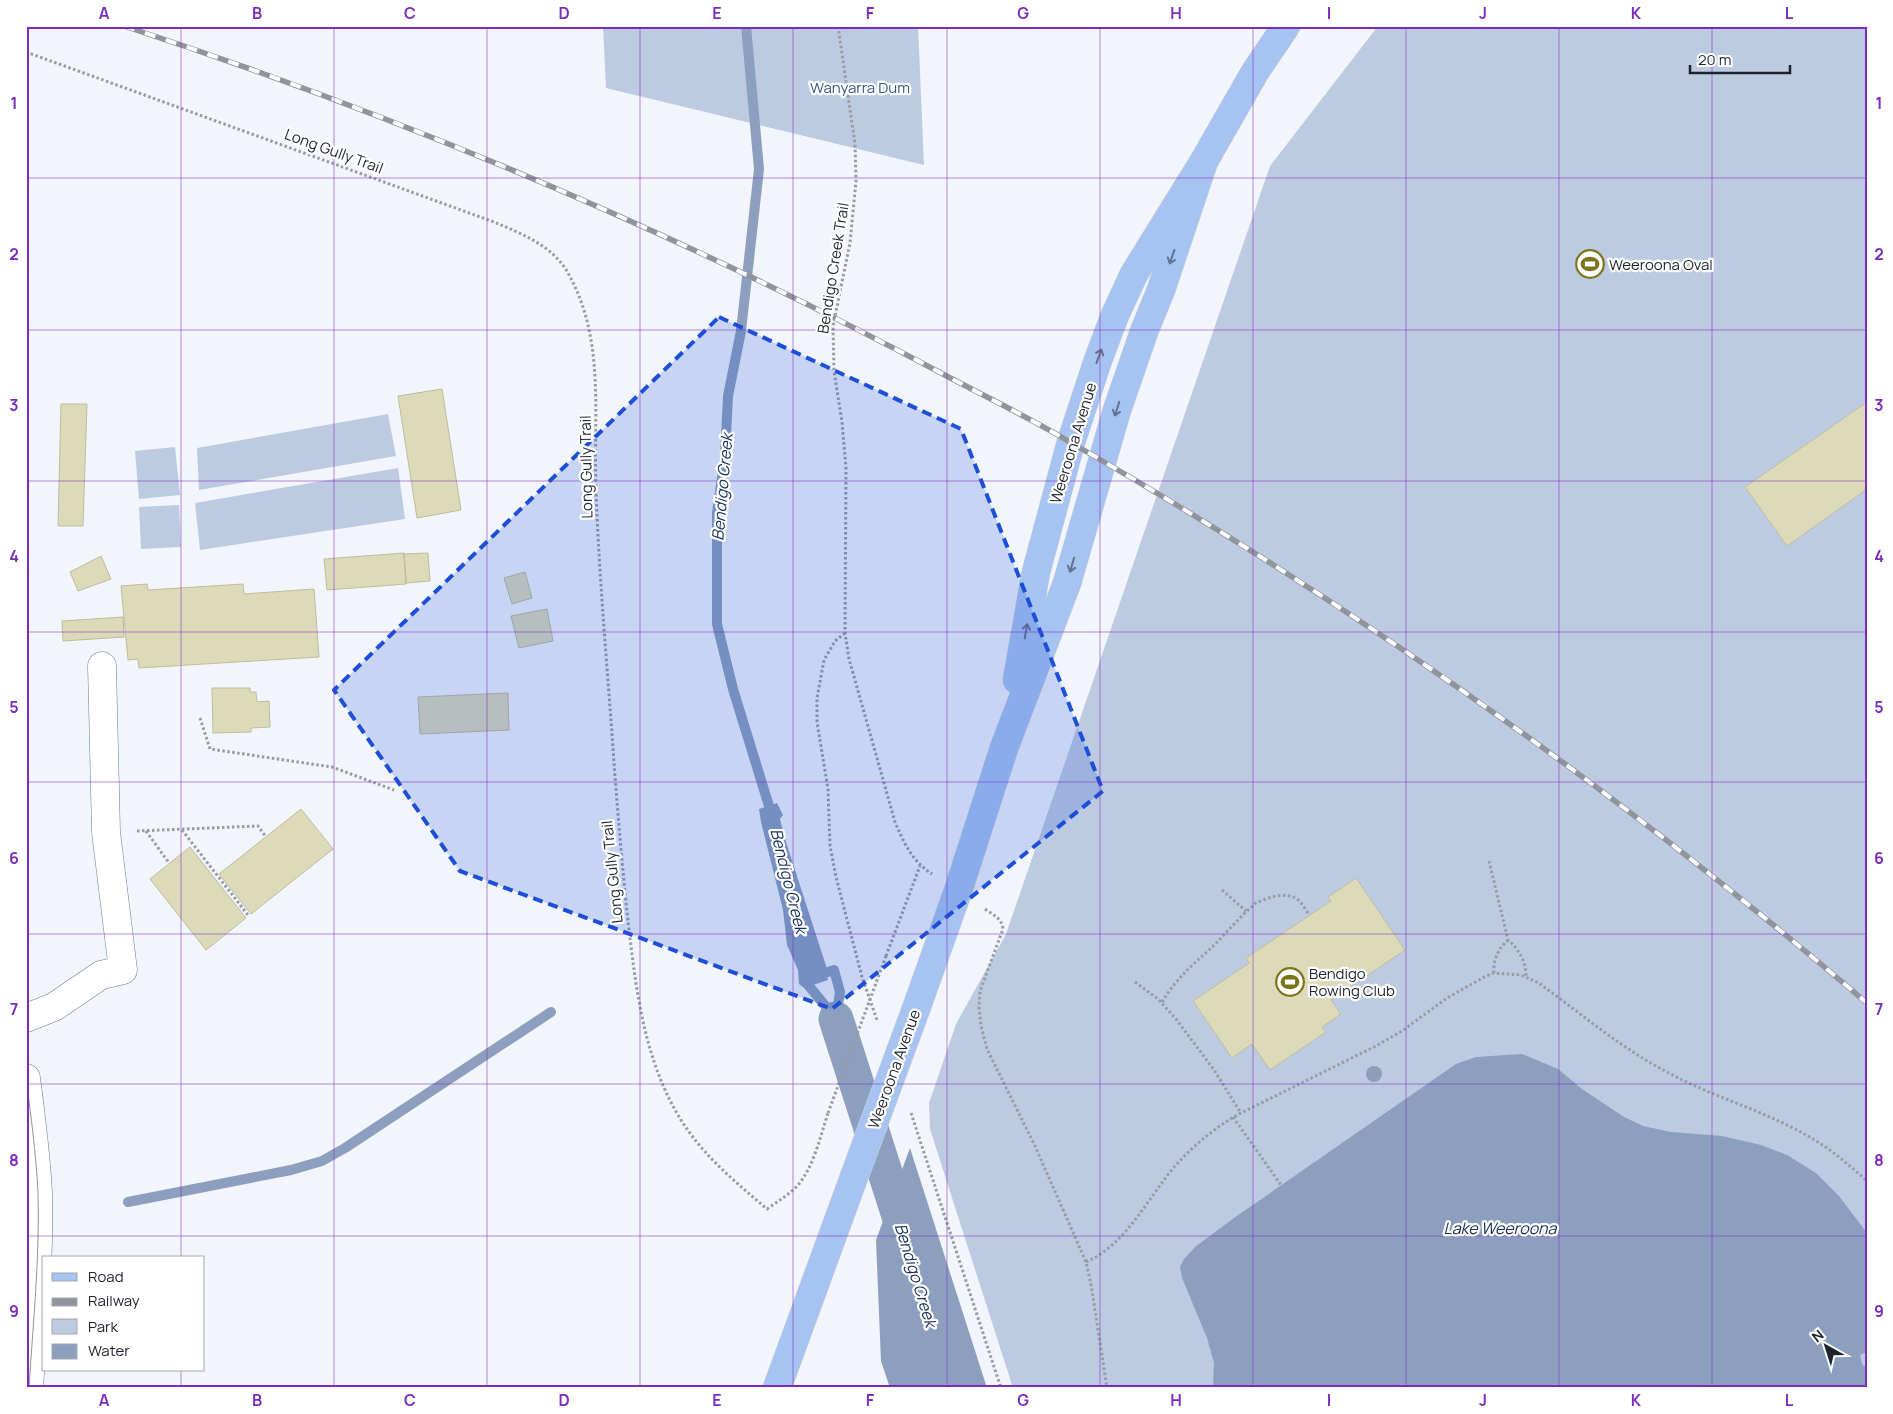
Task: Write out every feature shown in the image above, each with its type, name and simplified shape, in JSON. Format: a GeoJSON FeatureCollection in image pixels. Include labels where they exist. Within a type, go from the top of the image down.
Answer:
{"type":"FeatureCollection","features":[{"type":"Feature","properties":{"kind":"main road","name":"Weeroona Avenue"},"geometry":{"type":"LineString","coordinates":[[777,1388],[916,1009],[958,890],[1004,748],[1067,583],[1117,410],[1145,329],[1161,290],[1204,160],[1255,72],[1286,26]]}},
{"type":"Feature","properties":{"kind":"street"},"geometry":{"type":"LineString","coordinates":[[26,1018],[66,999],[101,975],[122,970],[106,832],[102,666]]}},
{"type":"Feature","properties":{"kind":"street"},"geometry":{"type":"LineString","coordinates":[[26,1078],[35,1149],[38,1193],[35,1298],[29,1388]]}},
{"type":"Feature","properties":{"kind":"path","name":"Bendigo Creek Trail"},"geometry":{"type":"LineString","coordinates":[[828,1114],[920,866],[906,847],[895,822],[848,659],[845,633],[846,468],[842,422],[834,371],[833,326],[850,244],[856,181],[855,144],[838,26]]}},
{"type":"Feature","properties":{"kind":"path","name":"Long Gully Trail"},"geometry":{"type":"LineString","coordinates":[[26,52],[501,225],[541,244],[567,270],[588,325],[595,368],[596,491],[617,822],[632,954],[645,1033],[666,1090],[678,1115],[692,1136],[706,1155],[723,1172],[767,1209],[789,1194],[800,1183],[810,1164],[828,1114]]}},
{"type":"Feature","properties":{"kind":"path"},"geometry":{"type":"LineString","coordinates":[[200,718],[210,749],[332,767],[394,790]]}},
{"type":"Feature","properties":{"kind":"path"},"geometry":{"type":"LineString","coordinates":[[106,832],[258,826],[266,837]]}},
{"type":"Feature","properties":{"kind":"path"},"geometry":{"type":"LineString","coordinates":[[181,830],[248,915]]}},
{"type":"Feature","properties":{"kind":"path"},"geometry":{"type":"LineString","coordinates":[[146,831],[169,862]]}},
{"type":"Feature","properties":{"kind":"path"},"geometry":{"type":"LineString","coordinates":[[1489,860],[1508,940],[1518,949],[1526,965],[1526,976]]}},
{"type":"Feature","properties":{"kind":"path"},"geometry":{"type":"LineString","coordinates":[[958,890],[1002,922],[1003,929],[980,992],[981,1026],[987,1049],[1035,1146],[1086,1262],[1107,1388]]}},
{"type":"Feature","properties":{"kind":"path"},"geometry":{"type":"LineString","coordinates":[[1222,890],[1246,911]]}},
{"type":"Feature","properties":{"kind":"path"},"geometry":{"type":"LineString","coordinates":[[1162,1002],[1170,989],[1188,968],[1256,903],[1266,898],[1290,896],[1296,899],[1309,915]]}},
{"type":"Feature","properties":{"kind":"path"},"geometry":{"type":"LineString","coordinates":[[1494,973],[1494,965],[1499,949],[1508,940]]}},
{"type":"Feature","properties":{"kind":"path"},"geometry":{"type":"LineString","coordinates":[[1086,1262],[1096,1258],[1124,1233],[1176,1166],[1198,1143],[1233,1117],[1376,1046],[1467,986],[1494,973],[1526,976],[1539,983],[1652,1064],[1813,1139],[1867,1181]]}},
{"type":"Feature","properties":{"kind":"path"},"geometry":{"type":"LineString","coordinates":[[1135,982],[1162,1002],[1214,1070],[1241,1113]]}},
{"type":"Feature","properties":{"kind":"path"},"geometry":{"type":"LineString","coordinates":[[1233,1117],[1281,1185]]}},
{"type":"Feature","properties":{"kind":"highlighted area"},"geometry":{"type":"Polygon","coordinates":[[[719,317],[961,429],[1103,791],[832,1009],[460,871],[334,690],[719,317]]]}},
{"type":"Feature","properties":{"kind":"green space","name":"Wanyarra Dum"},"geometry":{"type":"Polygon","coordinates":[[[603,26],[918,26],[924,165],[606,88],[603,26]]]}},
{"type":"Feature","properties":{"kind":"green space"},"geometry":{"type":"Polygon","coordinates":[[[1378,26],[1867,26],[1867,1388],[1013,1388],[930,1129],[929,1103],[956,1024],[1006,934],[1270,166],[1378,26]]]}},
{"type":"Feature","properties":{"kind":"green space"},"geometry":{"type":"Polygon","coordinates":[[[388,414],[396,456],[199,490],[197,448],[388,414]]]}},
{"type":"Feature","properties":{"kind":"green space"},"geometry":{"type":"Polygon","coordinates":[[[175,447],[180,495],[139,499],[135,451],[175,447]]]}},
{"type":"Feature","properties":{"kind":"green space"},"geometry":{"type":"Polygon","coordinates":[[[398,468],[405,519],[200,550],[195,503],[398,468]]]}},
{"type":"Feature","properties":{"kind":"green space"},"geometry":{"type":"Polygon","coordinates":[[[179,505],[181,547],[141,549],[139,507],[179,505]]]}},
{"type":"Feature","properties":{"kind":"water"},"geometry":{"type":"Polygon","coordinates":[[[777,803],[783,815],[780,819],[785,839],[829,975],[827,976],[828,980],[804,988],[799,984],[798,970],[787,945],[783,910],[759,809],[777,803]]]}},
{"type":"Feature","properties":{"kind":"water","name":"Lake Weeroona"},"geometry":{"type":"Polygon","coordinates":[[[1522,1054],[1558,1069],[1582,1089],[1624,1117],[1643,1126],[1671,1132],[1722,1136],[1761,1145],[1787,1155],[1816,1173],[1839,1196],[1867,1233],[1867,1352],[1860,1355],[1862,1364],[1867,1368],[1867,1388],[1213,1388],[1214,1363],[1207,1338],[1182,1278],[1180,1267],[1184,1259],[1195,1247],[1456,1064],[1476,1057],[1522,1054]]]}},
{"type":"Feature","properties":{"kind":"water"},"geometry":{"type":"Polygon","coordinates":[[[910,1148],[987,1388],[890,1388],[881,1361],[876,1240],[910,1148]]]}},
{"type":"Feature","properties":{"kind":"building"},"geometry":{"type":"Polygon","coordinates":[[[442,389],[461,510],[417,518],[398,396],[442,389]]]}},
{"type":"Feature","properties":{"kind":"building"},"geometry":{"type":"Polygon","coordinates":[[[1867,402],[1867,489],[1787,546],[1745,487],[1867,402]]]}},
{"type":"Feature","properties":{"kind":"building"},"geometry":{"type":"Polygon","coordinates":[[[61,404],[87,404],[83,526],[58,526],[61,404]]]}},
{"type":"Feature","properties":{"kind":"building"},"geometry":{"type":"Polygon","coordinates":[[[404,553],[406,584],[327,590],[324,559],[404,553]]]}},
{"type":"Feature","properties":{"kind":"building"},"geometry":{"type":"Polygon","coordinates":[[[428,553],[430,581],[406,583],[404,554],[428,553]]]}},
{"type":"Feature","properties":{"kind":"building"},"geometry":{"type":"Polygon","coordinates":[[[101,556],[111,579],[78,591],[70,572],[101,556]]]}},
{"type":"Feature","properties":{"kind":"building"},"geometry":{"type":"Polygon","coordinates":[[[525,572],[532,598],[512,604],[504,578],[525,572]]]}},
{"type":"Feature","properties":{"kind":"building"},"geometry":{"type":"Polygon","coordinates":[[[147,584],[148,590],[243,584],[244,594],[314,589],[319,657],[139,668],[138,659],[128,660],[121,586],[147,584]]]}},
{"type":"Feature","properties":{"kind":"building"},"geometry":{"type":"Polygon","coordinates":[[[547,609],[553,641],[519,648],[511,616],[547,609]]]}},
{"type":"Feature","properties":{"kind":"building"},"geometry":{"type":"Polygon","coordinates":[[[123,617],[124,637],[63,641],[62,621],[123,617]]]}},
{"type":"Feature","properties":{"kind":"building"},"geometry":{"type":"Polygon","coordinates":[[[212,688],[250,688],[250,692],[256,692],[257,702],[269,701],[270,727],[251,728],[251,732],[213,733],[212,688]]]}},
{"type":"Feature","properties":{"kind":"building"},"geometry":{"type":"Polygon","coordinates":[[[508,693],[509,730],[420,734],[418,697],[508,693]]]}},
{"type":"Feature","properties":{"kind":"building"},"geometry":{"type":"Polygon","coordinates":[[[301,809],[333,849],[251,914],[219,874],[301,809]]]}},
{"type":"Feature","properties":{"kind":"building"},"geometry":{"type":"Polygon","coordinates":[[[190,847],[246,918],[206,950],[150,879],[190,847]]]}},
{"type":"Feature","properties":{"kind":"building","name":"Bendigo Rowing Club"},"geometry":{"type":"Polygon","coordinates":[[[1356,878],[1405,950],[1331,1000],[1341,1014],[1322,1027],[1326,1032],[1270,1070],[1252,1044],[1232,1058],[1193,1001],[1249,963],[1246,958],[1331,901],[1328,897],[1356,878]]]}},
{"type":"Feature","properties":{"kind":"waterway","name":"Bendigo Creek"},"geometry":{"type":"LineString","coordinates":[[746,26],[759,169],[741,331],[728,396],[725,456],[717,513],[717,624],[733,689],[773,819]]}},
{"type":"Feature","properties":{"kind":"waterway","name":"Bendigo Creek"},"geometry":{"type":"LineString","coordinates":[[817,969],[825,973],[834,970],[840,992],[836,1019]]}},
{"type":"Feature","properties":{"kind":"waterway","name":"Bendigo Creek"},"geometry":{"type":"LineString","coordinates":[[808,975],[809,986],[836,1019]]}},
{"type":"Feature","properties":{"kind":"waterway"},"geometry":{"type":"LineString","coordinates":[[128,1202],[291,1170],[322,1161],[345,1148],[551,1012]]}},
{"type":"Feature","properties":{"kind":"waterway","name":"Bendigo Creek"},"geometry":{"type":"LineString","coordinates":[[836,1019],[907,1241]]}},
{"type":"Feature","properties":{"kind":"tram line"},"geometry":{"type":"LineString","coordinates":[[26,1078],[38,1192],[36,1290],[29,1388]]}},
{"type":"Feature","properties":{"kind":"railway"},"geometry":{"type":"LineString","coordinates":[[124,26],[334,99],[540,182],[642,226],[843,322],[1042,426],[1179,507],[1282,571],[1384,637],[1484,706],[1679,850],[1774,925],[1867,1003]]}},
{"type":"Feature","properties":{"kind":"place","name":"Weeroona Oval"},"geometry":{"type":"Point","coordinates":[1590,264]}},
{"type":"Feature","properties":{"kind":"place","name":"Bendigo Rowing Club"},"geometry":{"type":"Point","coordinates":[1290,982]}}]}
